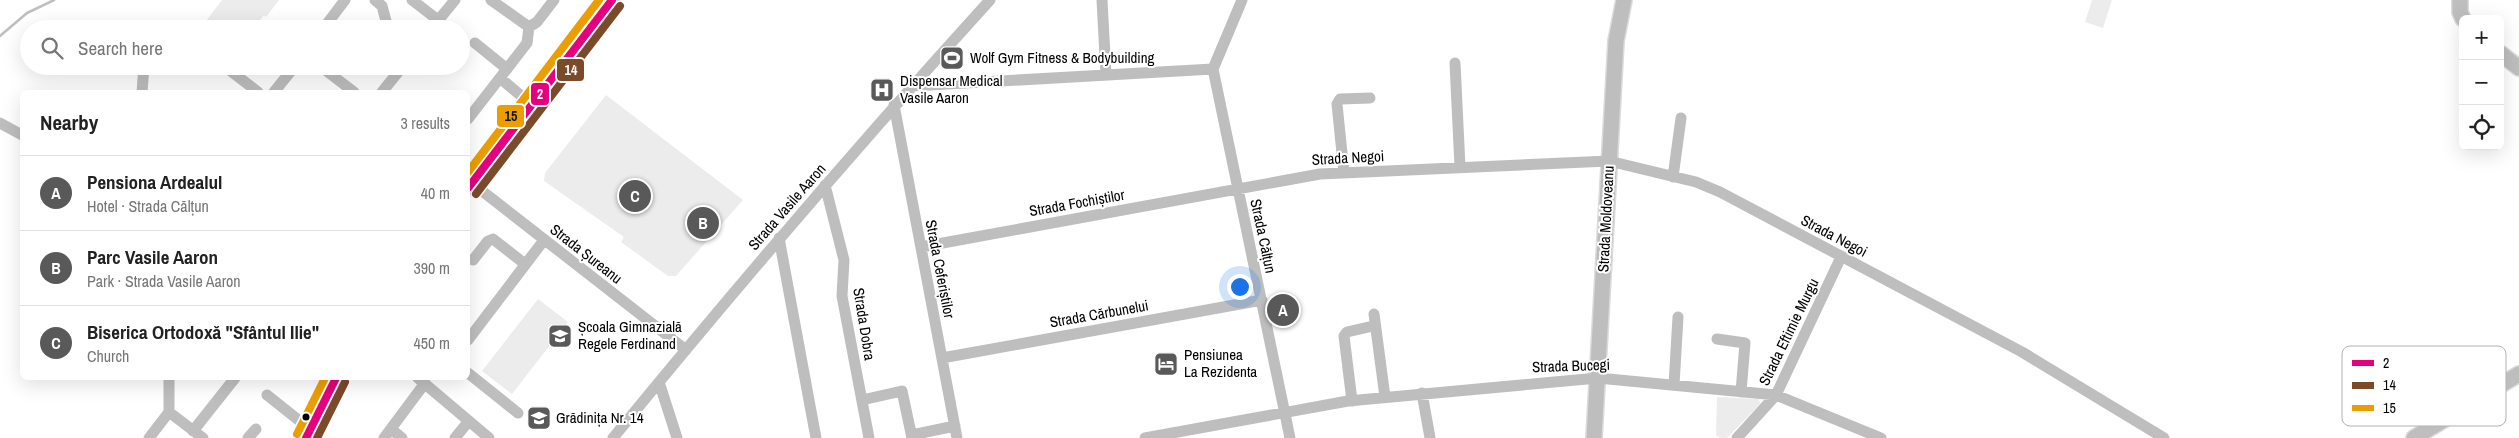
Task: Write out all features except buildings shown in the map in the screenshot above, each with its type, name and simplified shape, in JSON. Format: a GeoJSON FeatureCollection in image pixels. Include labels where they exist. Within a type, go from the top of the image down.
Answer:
{"type":"FeatureCollection","features":[{"type":"Feature","properties":{"kind":"main road"},"geometry":{"type":"LineString","coordinates":[[470,182],[532,105],[612,0]]}},
{"type":"Feature","properties":{"kind":"main road","name":"Strada Moldoveanu"},"geometry":{"type":"LineString","coordinates":[[1594,438],[1616,41],[1624,0]]}},
{"type":"Feature","properties":{"kind":"main road"},"geometry":{"type":"LineString","coordinates":[[2460,0],[2461,15]]}},
{"type":"Feature","properties":{"kind":"main road"},"geometry":{"type":"LineString","coordinates":[[2504,56],[2519,68]]}},
{"type":"Feature","properties":{"kind":"main road"},"geometry":{"type":"LineString","coordinates":[[2506,382],[2519,374]]}},
{"type":"Feature","properties":{"kind":"main road"},"geometry":{"type":"LineString","coordinates":[[306,438],[335,380]]}},
{"type":"Feature","properties":{"kind":"main road"},"geometry":{"type":"LineString","coordinates":[[2414,438],[2434,426]]}},
{"type":"Feature","properties":{"kind":"street"},"geometry":{"type":"LineString","coordinates":[[330,20],[345,0]]}},
{"type":"Feature","properties":{"kind":"street"},"geometry":{"type":"LineString","coordinates":[[375,0],[382,6],[386,20]]}},
{"type":"Feature","properties":{"kind":"street"},"geometry":{"type":"LineString","coordinates":[[412,0],[431,20]]}},
{"type":"Feature","properties":{"kind":"street"},"geometry":{"type":"LineString","coordinates":[[438,20],[455,0]]}},
{"type":"Feature","properties":{"kind":"street"},"geometry":{"type":"LineString","coordinates":[[491,0],[529,27]]}},
{"type":"Feature","properties":{"kind":"street"},"geometry":{"type":"LineString","coordinates":[[529,27],[537,22],[554,0]]}},
{"type":"Feature","properties":{"kind":"street","name":"Strada Vasile Aaron"},"geometry":{"type":"LineString","coordinates":[[614,438],[779,238],[894,105],[990,0]]}},
{"type":"Feature","properties":{"kind":"street"},"geometry":{"type":"LineString","coordinates":[[1102,0],[1106,75]]}},
{"type":"Feature","properties":{"kind":"street"},"geometry":{"type":"LineString","coordinates":[[912,86],[1213,69],[1242,0]]}},
{"type":"Feature","properties":{"kind":"street"},"geometry":{"type":"LineString","coordinates":[[470,116],[527,43],[529,27]]}},
{"type":"Feature","properties":{"kind":"street"},"geometry":{"type":"LineString","coordinates":[[475,43],[532,105]]}},
{"type":"Feature","properties":{"kind":"street"},"geometry":{"type":"LineString","coordinates":[[1455,63],[1460,167]]}},
{"type":"Feature","properties":{"kind":"street","name":"Strada Călțun"},"geometry":{"type":"LineString","coordinates":[[1213,69],[1290,438]]}},
{"type":"Feature","properties":{"kind":"street"},"geometry":{"type":"LineString","coordinates":[[142,90],[143,75]]}},
{"type":"Feature","properties":{"kind":"street"},"geometry":{"type":"LineString","coordinates":[[236,75],[255,90]]}},
{"type":"Feature","properties":{"kind":"street"},"geometry":{"type":"LineString","coordinates":[[276,90],[288,75]]}},
{"type":"Feature","properties":{"kind":"street"},"geometry":{"type":"LineString","coordinates":[[332,75],[351,90]]}},
{"type":"Feature","properties":{"kind":"street"},"geometry":{"type":"LineString","coordinates":[[384,90],[395,75]]}},
{"type":"Feature","properties":{"kind":"street"},"geometry":{"type":"LineString","coordinates":[[1344,173],[1337,104],[1340,99],[1370,98]]}},
{"type":"Feature","properties":{"kind":"street","name":"Strada Ceferiștilor"},"geometry":{"type":"LineString","coordinates":[[894,105],[957,438]]}},
{"type":"Feature","properties":{"kind":"street"},"geometry":{"type":"LineString","coordinates":[[1672,176],[1682,118]]}},
{"type":"Feature","properties":{"kind":"street"},"geometry":{"type":"LineString","coordinates":[[0,123],[20,134]]}},
{"type":"Feature","properties":{"kind":"street","name":"Strada Negoi"},"geometry":{"type":"LineString","coordinates":[[1238,189],[1308,175],[1609,161],[1672,176],[1714,190],[2022,352],[2164,438]]}},
{"type":"Feature","properties":{"kind":"street","name":"Strada Șureanu"},"geometry":{"type":"LineString","coordinates":[[470,184],[686,350]]}},
{"type":"Feature","properties":{"kind":"street","name":"Strada Dobra"},"geometry":{"type":"LineString","coordinates":[[825,185],[844,260],[842,296],[870,438]]}},
{"type":"Feature","properties":{"kind":"street","name":"Strada Fochiștilor"},"geometry":{"type":"LineString","coordinates":[[921,247],[1238,189]]}},
{"type":"Feature","properties":{"kind":"street"},"geometry":{"type":"LineString","coordinates":[[779,238],[816,438]]}},
{"type":"Feature","properties":{"kind":"street"},"geometry":{"type":"LineString","coordinates":[[473,260],[488,240],[493,239],[525,264]]}},
{"type":"Feature","properties":{"kind":"street"},"geometry":{"type":"LineString","coordinates":[[470,337],[544,240]]}},
{"type":"Feature","properties":{"kind":"street","name":"Strada Eftimie Murgu"},"geometry":{"type":"LineString","coordinates":[[1737,438],[1776,396],[1841,257]]}},
{"type":"Feature","properties":{"kind":"street","name":"Strada Cărbunelui"},"geometry":{"type":"LineString","coordinates":[[942,358],[1262,300]]}},
{"type":"Feature","properties":{"kind":"street"},"geometry":{"type":"LineString","coordinates":[[1374,314],[1385,397]]}},
{"type":"Feature","properties":{"kind":"street"},"geometry":{"type":"LineString","coordinates":[[1674,385],[1678,317]]}},
{"type":"Feature","properties":{"kind":"street"},"geometry":{"type":"LineString","coordinates":[[1352,401],[1344,336],[1347,332],[1373,326]]}},
{"type":"Feature","properties":{"kind":"street"},"geometry":{"type":"LineString","coordinates":[[1717,339],[1745,342],[1740,392]]}},
{"type":"Feature","properties":{"kind":"street"},"geometry":{"type":"LineString","coordinates":[[470,375],[518,413]]}},
{"type":"Feature","properties":{"kind":"street","name":"Strada Bucegi"},"geometry":{"type":"LineString","coordinates":[[1145,438],[1352,401],[1598,378],[1776,396],[1881,438]]}},
{"type":"Feature","properties":{"kind":"street"},"geometry":{"type":"LineString","coordinates":[[149,438],[169,412],[169,380]]}},
{"type":"Feature","properties":{"kind":"street"},"geometry":{"type":"LineString","coordinates":[[193,430],[233,380]]}},
{"type":"Feature","properties":{"kind":"street"},"geometry":{"type":"LineString","coordinates":[[402,438],[387,434],[422,380],[468,422],[489,438]]}},
{"type":"Feature","properties":{"kind":"street"},"geometry":{"type":"LineString","coordinates":[[659,382],[677,438]]}},
{"type":"Feature","properties":{"kind":"street"},"geometry":{"type":"LineString","coordinates":[[862,400],[902,391],[912,437],[955,426]]}},
{"type":"Feature","properties":{"kind":"street"},"geometry":{"type":"LineString","coordinates":[[1422,394],[1430,438]]}},
{"type":"Feature","properties":{"kind":"street"},"geometry":{"type":"LineString","coordinates":[[267,395],[301,422]]}},
{"type":"Feature","properties":{"kind":"street"},"geometry":{"type":"LineString","coordinates":[[169,412],[203,438]]}},
{"type":"Feature","properties":{"kind":"street"},"geometry":{"type":"LineString","coordinates":[[455,438],[468,422]]}},
{"type":"Feature","properties":{"kind":"shaded area"},"geometry":{"type":"Polygon","coordinates":[[[222,0],[279,0],[266,17],[264,15],[260,20],[207,20],[222,0]]]}},
{"type":"Feature","properties":{"kind":"shaded area"},"geometry":{"type":"Polygon","coordinates":[[[2092,0],[2112,0],[2103,28],[2085,22],[2092,0]]]}},
{"type":"Feature","properties":{"kind":"shaded area"},"geometry":{"type":"Polygon","coordinates":[[[606,95],[743,200],[676,276],[668,276],[621,242],[624,237],[544,181],[545,173],[606,95]]]}},
{"type":"Feature","properties":{"kind":"shaded area"},"geometry":{"type":"Polygon","coordinates":[[[538,299],[568,322],[512,394],[482,371],[538,299]]]}},
{"type":"Feature","properties":{"kind":"shaded area"},"geometry":{"type":"Polygon","coordinates":[[[1717,397],[1759,399],[1760,404],[1727,438],[1720,438],[1716,435],[1717,397]]]}},
{"type":"Feature","properties":{"kind":"waterway"},"geometry":{"type":"LineString","coordinates":[[0,36],[27,13],[54,0]]}},
{"type":"Feature","properties":{"kind":"transit line","name":"15"},"geometry":{"type":"LineString","coordinates":[[470,169],[599,0]]}},
{"type":"Feature","properties":{"kind":"transit line","name":"2"},"geometry":{"type":"LineString","coordinates":[[470,185],[612,0]]}},
{"type":"Feature","properties":{"kind":"transit line","name":"14"},"geometry":{"type":"LineString","coordinates":[[476,194],[620,6]]}},
{"type":"Feature","properties":{"kind":"transit line","name":"15"},"geometry":{"type":"LineString","coordinates":[[297,434],[324,380]]}},
{"type":"Feature","properties":{"kind":"transit line","name":"2"},"geometry":{"type":"LineString","coordinates":[[306,438],[335,380]]}},
{"type":"Feature","properties":{"kind":"transit line","name":"14"},"geometry":{"type":"LineString","coordinates":[[317,438],[345,382]]}},
{"type":"Feature","properties":{"kind":"place","name":"Wolf Gym Fitness & Bodybuilding"},"geometry":{"type":"Point","coordinates":[952,58]}},
{"type":"Feature","properties":{"kind":"place","name":"Dispensar Medical Vasile Aaron"},"geometry":{"type":"Point","coordinates":[882,90]}},
{"type":"Feature","properties":{"kind":"place","name":"Biserica Ortodoxă \"Sfântul Ilie\""},"geometry":{"type":"Point","coordinates":[635,196]}},
{"type":"Feature","properties":{"kind":"place","name":"Parc Vasile Aaron"},"geometry":{"type":"Point","coordinates":[703,223]}},
{"type":"Feature","properties":{"kind":"place","name":"Pensiona Ardealul"},"geometry":{"type":"Point","coordinates":[1283,310]}},
{"type":"Feature","properties":{"kind":"place","name":"Școala Gimnazială Regele Ferdinand"},"geometry":{"type":"Point","coordinates":[560,336]}},
{"type":"Feature","properties":{"kind":"place","name":"Pensiunea La Rezidenta"},"geometry":{"type":"Point","coordinates":[1166,364]}},
{"type":"Feature","properties":{"kind":"place","name":"Grădinița Nr. 14"},"geometry":{"type":"Point","coordinates":[539,418]}}]}
